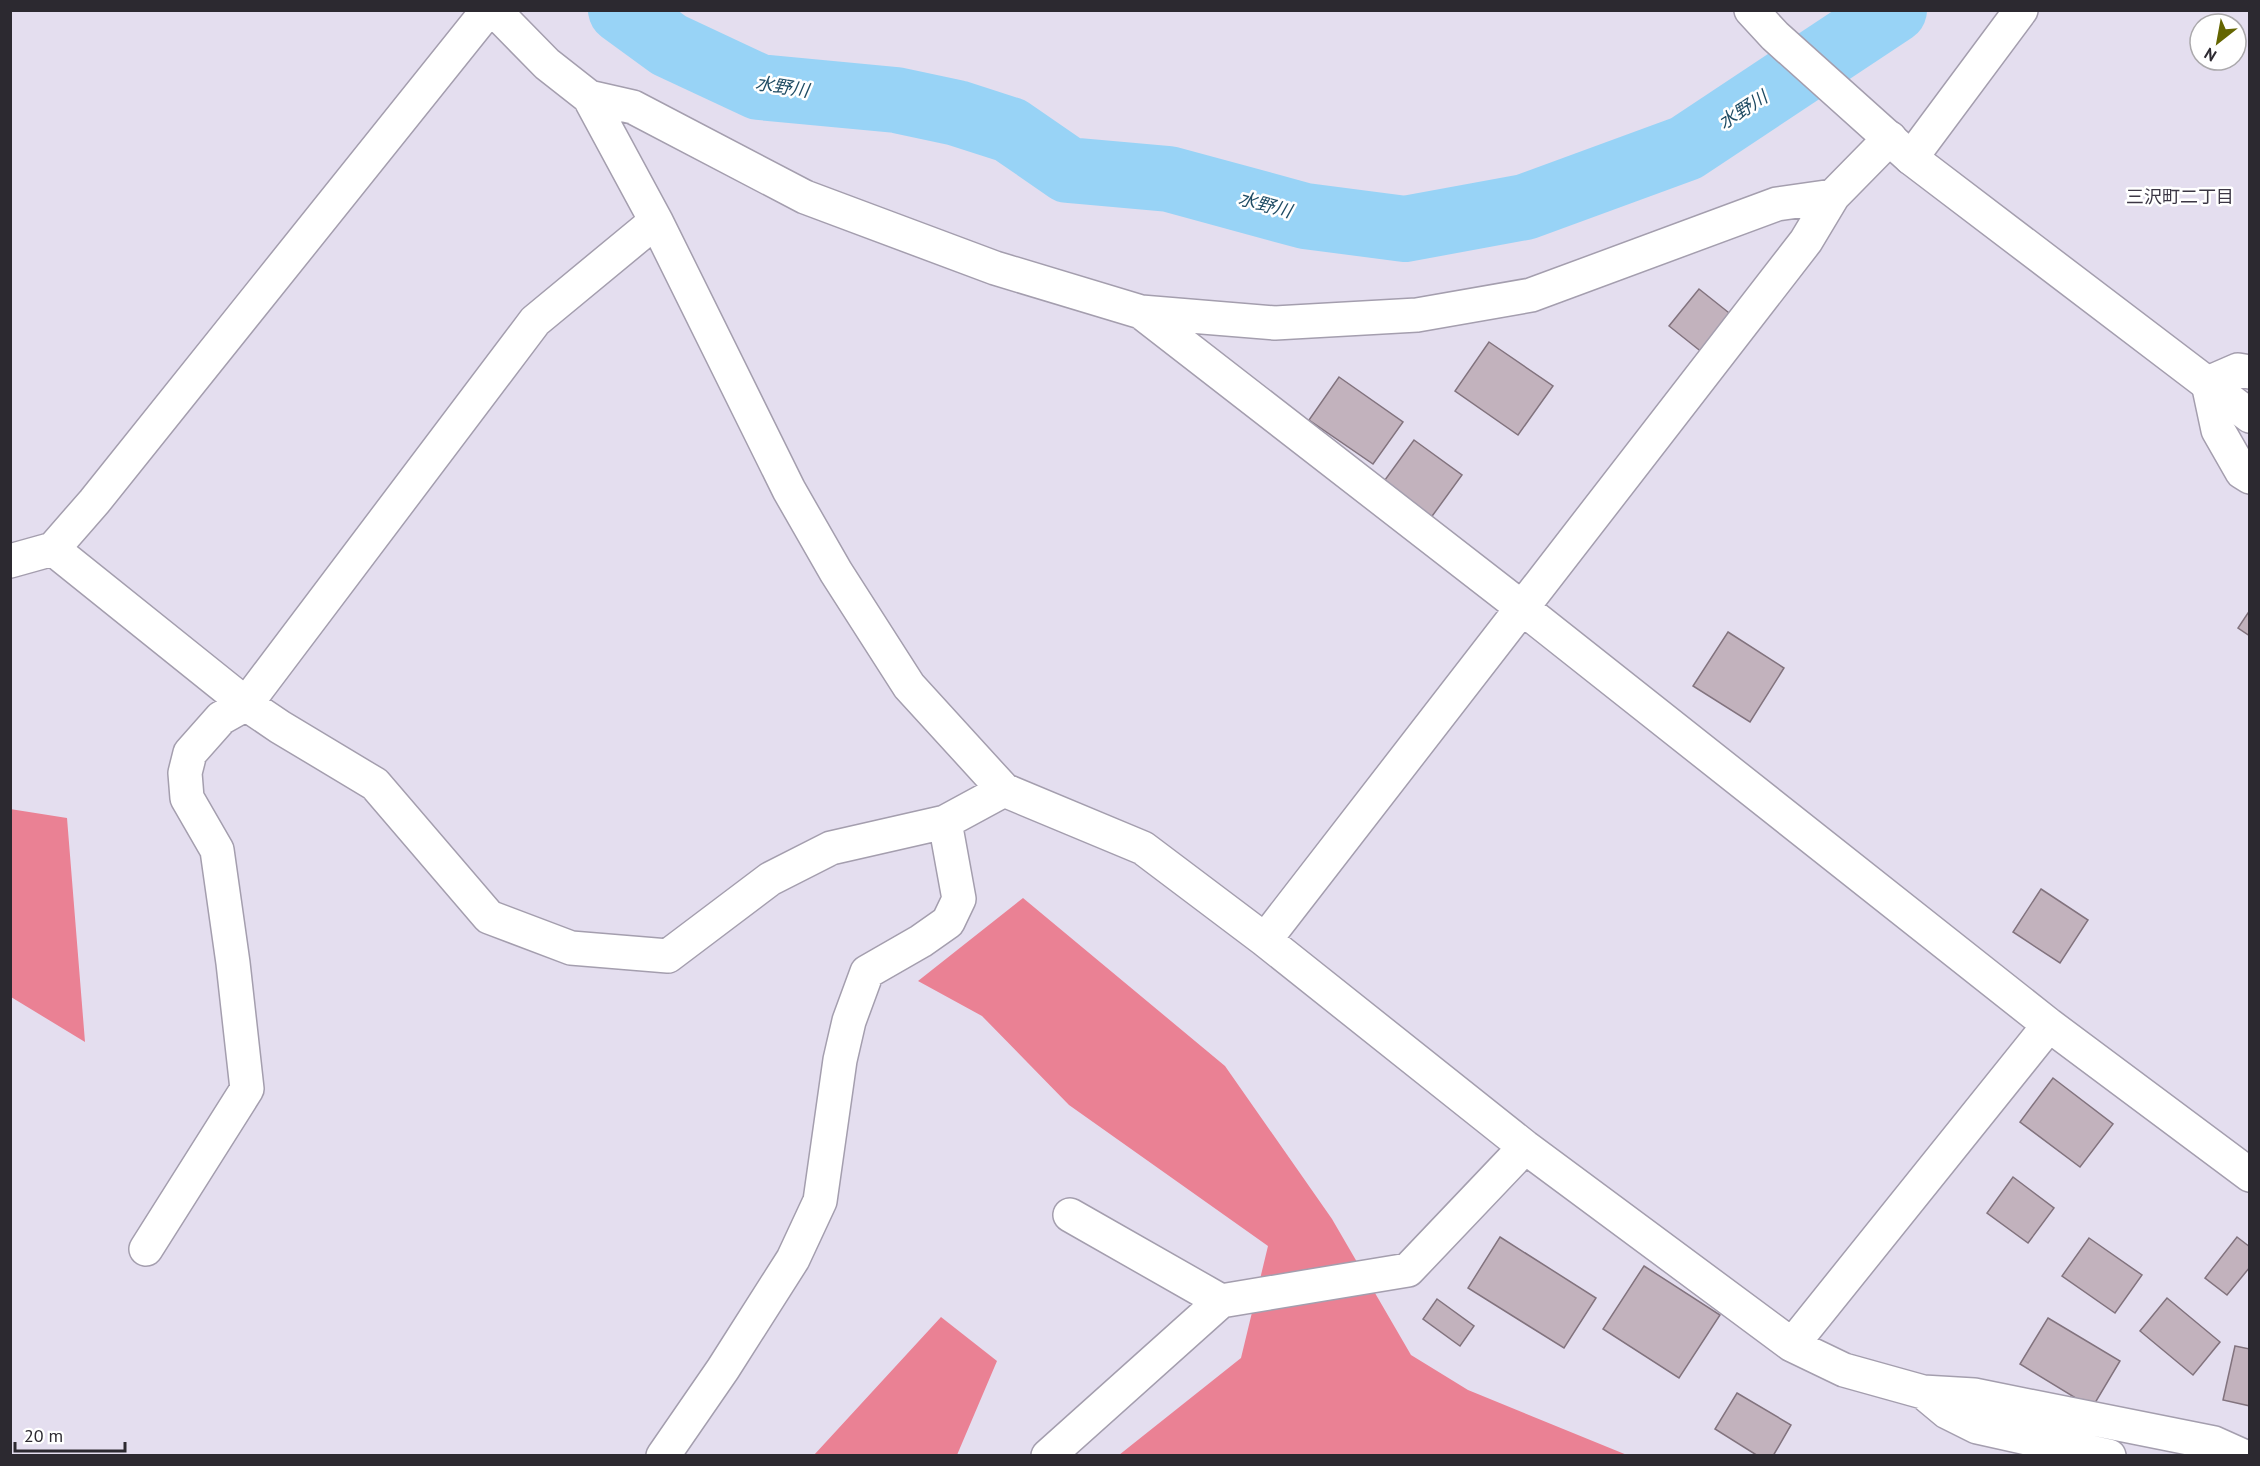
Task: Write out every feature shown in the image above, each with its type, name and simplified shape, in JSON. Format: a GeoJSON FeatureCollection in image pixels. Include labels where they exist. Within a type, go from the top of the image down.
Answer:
{"type":"FeatureCollection","features":[{"type":"Feature","properties":{"kind":"street"},"geometry":{"type":"LineString","coordinates":[[10,561],[53,549],[94,502],[488,10]]}},
{"type":"Feature","properties":{"kind":"street"},"geometry":{"type":"LineString","coordinates":[[494,10],[547,64],[589,96],[633,107],[805,197],[994,268],[1141,312],[1275,323],[1417,315],[1531,296],[1777,204],[1833,196]]}},
{"type":"Feature","properties":{"kind":"street"},"geometry":{"type":"LineString","coordinates":[[1751,10],[1775,36],[1892,140],[2250,416]]}},
{"type":"Feature","properties":{"kind":"street"},"geometry":{"type":"LineString","coordinates":[[1265,940],[1806,241],[1833,196],[2021,10]]}},
{"type":"Feature","properties":{"kind":"street"},"geometry":{"type":"LineString","coordinates":[[589,96],[656,221],[789,490],[836,572],[909,686],[1004,790],[1143,848],[1265,940],[1525,1147],[1792,1345],[1844,1370],[1923,1392],[1974,1395],[2214,1443],[2243,1455]]}},
{"type":"Feature","properties":{"kind":"street"},"geometry":{"type":"LineString","coordinates":[[146,1249],[247,1089],[217,850],[187,798],[185,773],[190,753],[221,718],[246,704],[535,321],[656,221]]}},
{"type":"Feature","properties":{"kind":"street"},"geometry":{"type":"LineString","coordinates":[[1141,312],[1521,607],[2049,1025],[2250,1175]]}},
{"type":"Feature","properties":{"kind":"street"},"geometry":{"type":"LineString","coordinates":[[2208,383],[2238,370],[2250,372]]}},
{"type":"Feature","properties":{"kind":"street"},"geometry":{"type":"LineString","coordinates":[[2208,383],[2218,430],[2242,472],[2250,477]]}},
{"type":"Feature","properties":{"kind":"street"},"geometry":{"type":"LineString","coordinates":[[53,549],[246,704],[375,784],[489,917],[571,948],[668,956],[770,879],[831,848],[945,822],[1004,790]]}},
{"type":"Feature","properties":{"kind":"street"},"geometry":{"type":"LineString","coordinates":[[663,1455],[723,1369],[793,1259],[820,1201],[840,1060],[849,1021],[867,972],[921,941],[948,922],[959,899],[945,822]]}},
{"type":"Feature","properties":{"kind":"street"},"geometry":{"type":"LineString","coordinates":[[1792,1345],[2049,1025]]}},
{"type":"Feature","properties":{"kind":"street"},"geometry":{"type":"LineString","coordinates":[[1048,1455],[1221,1301],[1408,1270],[1525,1147]]}},
{"type":"Feature","properties":{"kind":"street"},"geometry":{"type":"LineString","coordinates":[[1070,1215],[1221,1301]]}},
{"type":"Feature","properties":{"kind":"street"},"geometry":{"type":"LineString","coordinates":[[1923,1392],[1947,1412],[1977,1427],[2109,1455]]}},
{"type":"Feature","properties":{"kind":"shaded area"},"geometry":{"type":"Polygon","coordinates":[[[10,809],[67,818],[85,1042],[11,997],[10,809]]]}},
{"type":"Feature","properties":{"kind":"shaded area"},"geometry":{"type":"Polygon","coordinates":[[[1023,898],[1225,1066],[1332,1219],[1411,1355],[1468,1390],[1627,1455],[1119,1455],[1241,1358],[1268,1246],[1069,1105],[982,1016],[918,981],[1023,898]]]}},
{"type":"Feature","properties":{"kind":"shaded area"},"geometry":{"type":"Polygon","coordinates":[[[941,1317],[997,1361],[957,1455],[814,1455],[941,1317]]]}},
{"type":"Feature","properties":{"kind":"building"},"geometry":{"type":"Polygon","coordinates":[[[1699,289],[1738,320],[1708,357],[1669,326],[1699,289]]]}},
{"type":"Feature","properties":{"kind":"building"},"geometry":{"type":"Polygon","coordinates":[[[1489,342],[1553,386],[1518,435],[1455,391],[1489,342]]]}},
{"type":"Feature","properties":{"kind":"building"},"geometry":{"type":"Polygon","coordinates":[[[1339,377],[1403,422],[1373,464],[1309,420],[1339,377]]]}},
{"type":"Feature","properties":{"kind":"building"},"geometry":{"type":"Polygon","coordinates":[[[1414,440],[1462,475],[1430,519],[1382,484],[1414,440]]]}},
{"type":"Feature","properties":{"kind":"building"},"geometry":{"type":"Polygon","coordinates":[[[2250,610],[2250,636],[2238,628],[2250,610]]]}},
{"type":"Feature","properties":{"kind":"building"},"geometry":{"type":"Polygon","coordinates":[[[1728,632],[1784,668],[1750,722],[1693,686],[1728,632]]]}},
{"type":"Feature","properties":{"kind":"building"},"geometry":{"type":"Polygon","coordinates":[[[2041,889],[2088,920],[2060,963],[2013,932],[2041,889]]]}},
{"type":"Feature","properties":{"kind":"building"},"geometry":{"type":"Polygon","coordinates":[[[2053,1078],[2113,1124],[2080,1167],[2020,1122],[2053,1078]]]}},
{"type":"Feature","properties":{"kind":"building"},"geometry":{"type":"Polygon","coordinates":[[[2013,1177],[2054,1208],[2028,1243],[1987,1213],[2013,1177]]]}},
{"type":"Feature","properties":{"kind":"building"},"geometry":{"type":"Polygon","coordinates":[[[1500,1237],[1596,1298],[1564,1348],[1468,1288],[1500,1237]]]}},
{"type":"Feature","properties":{"kind":"building"},"geometry":{"type":"Polygon","coordinates":[[[2237,1237],[2250,1247],[2250,1267],[2227,1295],[2205,1278],[2237,1237]]]}},
{"type":"Feature","properties":{"kind":"building"},"geometry":{"type":"Polygon","coordinates":[[[2089,1238],[2142,1275],[2115,1313],[2062,1276],[2089,1238]]]}},
{"type":"Feature","properties":{"kind":"building"},"geometry":{"type":"Polygon","coordinates":[[[1644,1266],[1720,1315],[1679,1378],[1603,1329],[1644,1266]]]}},
{"type":"Feature","properties":{"kind":"building"},"geometry":{"type":"Polygon","coordinates":[[[2167,1298],[2220,1342],[2193,1375],[2140,1331],[2167,1298]]]}},
{"type":"Feature","properties":{"kind":"building"},"geometry":{"type":"Polygon","coordinates":[[[1437,1299],[1474,1326],[1460,1346],[1423,1319],[1437,1299]]]}},
{"type":"Feature","properties":{"kind":"building"},"geometry":{"type":"Polygon","coordinates":[[[2048,1318],[2120,1361],[2092,1408],[2020,1364],[2048,1318]]]}},
{"type":"Feature","properties":{"kind":"building"},"geometry":{"type":"Polygon","coordinates":[[[2235,1346],[2250,1349],[2250,1406],[2223,1400],[2235,1346]]]}},
{"type":"Feature","properties":{"kind":"building"},"geometry":{"type":"Polygon","coordinates":[[[1737,1393],[1791,1425],[1773,1456],[1758,1456],[1715,1429],[1737,1393]]]}},
{"type":"Feature","properties":{"kind":"waterway","name":"水野川"},"geometry":{"type":"LineString","coordinates":[[621,10],[669,45],[759,87],[896,100],[957,113],[1010,130],[1068,170],[1169,179],[1305,216],[1405,229],[1525,207],[1686,148],[1894,10]]}},
{"type":"Feature","properties":{"kind":"district","name":"三沢町二丁目"},"geometry":{"type":"Point","coordinates":[2180,197]}}]}
